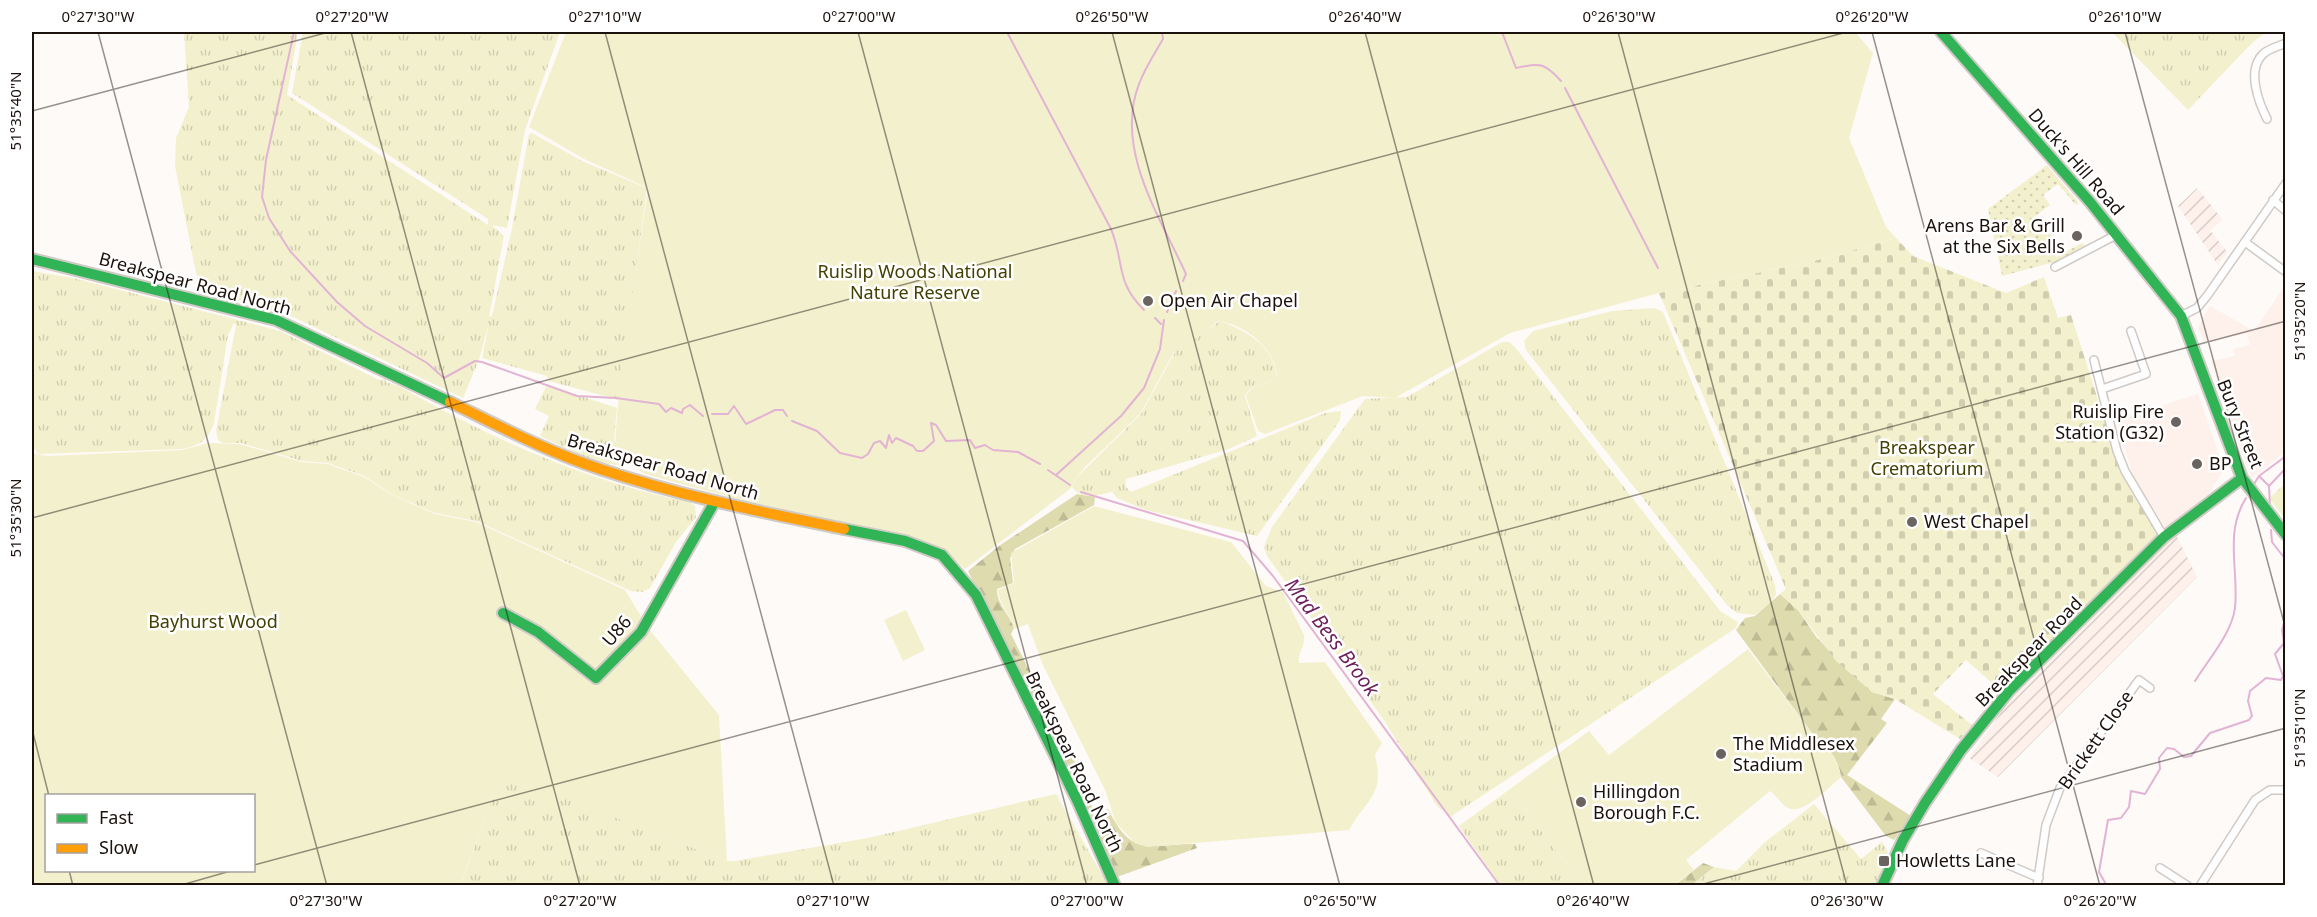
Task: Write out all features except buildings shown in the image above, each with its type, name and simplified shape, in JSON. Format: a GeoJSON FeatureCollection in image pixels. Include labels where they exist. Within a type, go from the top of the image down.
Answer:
{"type":"FeatureCollection","features":[{"type":"Feature","properties":{"kind":"street","name":"Duck's Hill Road"},"geometry":{"type":"LineString","coordinates":[[1941,32],[2116,235],[2181,316]]}},
{"type":"Feature","properties":{"kind":"street"},"geometry":{"type":"LineString","coordinates":[[2267,119],[2259,102],[2256,68],[2263,54],[2286,43]]}},
{"type":"Feature","properties":{"kind":"street"},"geometry":{"type":"LineString","coordinates":[[2181,316],[2197,308],[2207,296],[2286,183]]}},
{"type":"Feature","properties":{"kind":"street"},"geometry":{"type":"LineString","coordinates":[[2273,200],[2286,211]]}},
{"type":"Feature","properties":{"kind":"street"},"geometry":{"type":"LineString","coordinates":[[2055,267],[2116,235]]}},
{"type":"Feature","properties":{"kind":"street"},"geometry":{"type":"LineString","coordinates":[[2245,242],[2286,272]]}},
{"type":"Feature","properties":{"kind":"street","name":"Breakspear Road North"},"geometry":{"type":"LineString","coordinates":[[32,260],[276,320],[557,453],[599,469],[714,503],[905,541],[937,552],[950,561],[976,595],[1023,695],[1077,800],[1115,885]]}},
{"type":"Feature","properties":{"kind":"street","name":"Bury Street"},"geometry":{"type":"LineString","coordinates":[[2181,316],[2242,478],[2286,535]]}},
{"type":"Feature","properties":{"kind":"street"},"geometry":{"type":"LineString","coordinates":[[2131,331],[2149,383]]}},
{"type":"Feature","properties":{"kind":"street"},"geometry":{"type":"LineString","coordinates":[[2094,360],[2125,471],[2164,537]]}},
{"type":"Feature","properties":{"kind":"street"},"geometry":{"type":"LineString","coordinates":[[2102,389],[2146,374]]}},
{"type":"Feature","properties":{"kind":"street","name":"Breakspear Road"},"geometry":{"type":"LineString","coordinates":[[1882,885],[1903,840],[1972,736],[2009,691],[2164,537],[2242,478]]}},
{"type":"Feature","properties":{"kind":"street","name":"U86"},"geometry":{"type":"LineString","coordinates":[[503,613],[538,632],[596,678],[641,632],[714,503]]}},
{"type":"Feature","properties":{"kind":"street","name":"Brickett Close"},"geometry":{"type":"LineString","coordinates":[[2038,882],[2046,825],[2060,788],[2139,680],[2150,688]]}},
{"type":"Feature","properties":{"kind":"street"},"geometry":{"type":"LineString","coordinates":[[2200,885],[2255,800],[2270,790],[2286,790]]}},
{"type":"Feature","properties":{"kind":"street"},"geometry":{"type":"LineString","coordinates":[[1981,853],[2038,882]]}},
{"type":"Feature","properties":{"kind":"street"},"geometry":{"type":"LineString","coordinates":[[2160,868],[2188,885]]}},
{"type":"Feature","properties":{"kind":"shaded area"},"geometry":{"type":"Polygon","coordinates":[[[2197,188],[2223,220],[2210,230],[2227,252],[2218,265],[2178,206],[2197,188]]]}},
{"type":"Feature","properties":{"kind":"shaded area"},"geometry":{"type":"Polygon","coordinates":[[[2285,286],[2285,452],[2252,478],[2211,361],[2235,356],[2233,349],[2250,345],[2247,333],[2204,342],[2198,327],[2210,306],[2254,331],[2285,286]]]}},
{"type":"Feature","properties":{"kind":"shaded area"},"geometry":{"type":"Polygon","coordinates":[[[2198,394],[2224,469],[2210,492],[2166,528],[2133,476],[2116,420],[2198,394]]]}},
{"type":"Feature","properties":{"kind":"shaded area"},"geometry":{"type":"Polygon","coordinates":[[[2176,535],[2197,577],[1998,777],[1969,758],[2004,708],[2176,535]]]}},
{"type":"Feature","properties":{"kind":"green space"},"geometry":{"type":"Polygon","coordinates":[[[184,32],[298,32],[287,95],[488,225],[488,219],[292,93],[303,32],[560,32],[525,130],[507,228],[492,225],[504,236],[489,317],[492,316],[511,233],[529,134],[532,133],[582,161],[647,188],[619,400],[549,381],[547,376],[482,358],[489,323],[479,360],[463,398],[293,317],[205,290],[196,273],[175,166],[176,138],[189,107],[184,32]]]}},
{"type":"Feature","properties":{"kind":"green space","name":"Ruislip Woods National Nature Reserve"},"geometry":{"type":"Polygon","coordinates":[[[566,32],[1855,32],[1873,53],[1849,138],[1886,227],[1896,238],[1810,262],[1659,293],[1510,333],[1395,398],[1363,396],[1265,434],[1258,431],[1246,396],[1251,389],[1277,378],[1272,358],[1258,340],[1249,333],[1239,327],[1218,321],[1188,345],[1174,352],[1140,414],[1086,466],[1071,488],[965,569],[950,556],[915,539],[817,519],[645,474],[638,469],[615,440],[621,374],[648,188],[584,159],[529,127],[566,32]]]}},
{"type":"Feature","properties":{"kind":"green space"},"geometry":{"type":"Polygon","coordinates":[[[2112,32],[2266,32],[2252,43],[2188,110],[2112,32]]]}},
{"type":"Feature","properties":{"kind":"green space"},"geometry":{"type":"Polygon","coordinates":[[[2047,165],[2079,203],[2076,205],[2058,184],[2043,195],[2050,205],[2030,220],[2043,235],[2049,232],[2058,248],[2052,251],[2056,257],[2082,243],[2086,247],[2054,262],[2002,276],[1988,209],[2047,165]]]}},
{"type":"Feature","properties":{"kind":"green space","name":"Breakspear Crematorium"},"geometry":{"type":"Polygon","coordinates":[[[1896,238],[1913,256],[2006,293],[2044,277],[2058,318],[2071,315],[2118,463],[2161,537],[2001,691],[1966,660],[1933,694],[1972,725],[1960,739],[1895,699],[1872,692],[1836,661],[1798,610],[1780,594],[1786,589],[1659,293],[1810,262],[1896,238]]]}},
{"type":"Feature","properties":{"kind":"green space"},"geometry":{"type":"Polygon","coordinates":[[[32,271],[73,278],[280,331],[379,380],[385,379],[386,382],[399,386],[468,423],[540,456],[613,483],[689,502],[695,506],[696,517],[676,542],[650,588],[643,592],[631,591],[476,521],[435,513],[391,494],[364,476],[328,463],[302,461],[241,443],[223,443],[218,440],[216,431],[236,325],[234,323],[228,335],[214,423],[209,434],[202,441],[182,449],[38,454],[32,446],[32,271]]]}},
{"type":"Feature","properties":{"kind":"green space"},"geometry":{"type":"Polygon","coordinates":[[[1654,308],[1663,312],[1775,585],[1776,594],[1771,602],[1755,615],[1737,613],[1727,605],[1526,350],[1524,341],[1533,331],[1612,311],[1654,308]]]}},
{"type":"Feature","properties":{"kind":"green space"},"geometry":{"type":"Polygon","coordinates":[[[1220,321],[1258,341],[1271,357],[1275,367],[1277,378],[1250,389],[1245,396],[1257,436],[1229,449],[1126,479],[1125,486],[1131,492],[1325,413],[1341,411],[1340,420],[1334,429],[1257,536],[1146,510],[1117,498],[1112,492],[1116,490],[1092,496],[1076,491],[1072,487],[1075,479],[1141,414],[1175,352],[1220,321]]]}},
{"type":"Feature","properties":{"kind":"green space"},"geometry":{"type":"Polygon","coordinates":[[[1502,342],[1509,342],[1515,347],[1721,612],[1738,622],[1736,628],[1450,817],[1437,806],[1385,722],[1267,556],[1264,547],[1272,527],[1365,399],[1407,397],[1502,342]]]}},
{"type":"Feature","properties":{"kind":"green space"},"geometry":{"type":"Polygon","coordinates":[[[547,385],[617,408],[614,440],[626,451],[631,465],[596,461],[540,436],[549,416],[535,409],[547,385]]]}},
{"type":"Feature","properties":{"kind":"green space","name":"Bayhurst Wood"},"geometry":{"type":"Polygon","coordinates":[[[208,443],[240,444],[302,462],[328,464],[364,477],[390,494],[435,514],[476,522],[625,590],[648,628],[719,715],[727,861],[502,774],[460,885],[32,886],[32,453],[48,456],[182,450],[208,443]]]}},
{"type":"Feature","properties":{"kind":"green space"},"geometry":{"type":"Polygon","coordinates":[[[2285,484],[2285,519],[2269,498],[2285,484]]]}},
{"type":"Feature","properties":{"kind":"green space"},"geometry":{"type":"Polygon","coordinates":[[[1077,494],[1095,497],[1094,505],[1015,549],[1010,558],[1013,583],[997,589],[997,594],[1014,628],[1011,634],[1081,774],[1097,822],[1102,825],[1107,823],[1105,810],[1108,809],[1117,825],[1134,842],[1153,846],[1195,844],[1197,848],[1114,878],[968,571],[999,546],[1077,494]]]}},
{"type":"Feature","properties":{"kind":"green space"},"geometry":{"type":"Polygon","coordinates":[[[1094,506],[1231,542],[1266,586],[1283,592],[1304,635],[1299,663],[1325,662],[1382,743],[1375,755],[1378,780],[1376,788],[1349,830],[1147,847],[1135,843],[1116,823],[1105,790],[1042,663],[1028,624],[1015,629],[1000,600],[998,590],[1014,583],[1011,553],[1094,506]]]}},
{"type":"Feature","properties":{"kind":"green space"},"geometry":{"type":"Polygon","coordinates":[[[1780,594],[1798,610],[1817,638],[1872,692],[1895,699],[1881,719],[1887,723],[1847,775],[1911,816],[1894,840],[1886,836],[1841,777],[1832,754],[1820,744],[1736,630],[1745,618],[1755,616],[1780,594]]]}},
{"type":"Feature","properties":{"kind":"green space"},"geometry":{"type":"Polygon","coordinates":[[[906,610],[925,650],[903,661],[884,620],[906,610]]]}},
{"type":"Feature","properties":{"kind":"green space","name":"The Middlesex Stadium"},"geometry":{"type":"Polygon","coordinates":[[[1748,649],[1820,744],[1831,753],[1837,762],[1841,777],[1801,808],[1786,807],[1770,791],[1686,860],[1694,870],[1674,885],[1582,885],[1510,789],[1589,731],[1609,755],[1748,649]]]}},
{"type":"Feature","properties":{"kind":"green space"},"geometry":{"type":"Polygon","coordinates":[[[502,773],[727,861],[868,838],[1056,794],[1108,885],[460,886],[502,773]]]}},
{"type":"Feature","properties":{"kind":"green space"},"geometry":{"type":"Polygon","coordinates":[[[1510,789],[1582,885],[1500,885],[1459,826],[1510,789]]]}},
{"type":"Feature","properties":{"kind":"green space"},"geometry":{"type":"Polygon","coordinates":[[[1814,804],[1861,859],[1882,842],[1888,852],[1876,885],[1692,886],[1714,867],[1736,871],[1765,842],[1814,804]]]}},
{"type":"Feature","properties":{"kind":"green space"},"geometry":{"type":"Polygon","coordinates":[[[1703,863],[1714,867],[1692,885],[1674,886],[1703,863]]]}},
{"type":"Feature","properties":{"kind":"waterway","name":"Mad Bess Brook"},"geometry":{"type":"LineString","coordinates":[[294,32],[266,160],[262,197],[269,218],[290,251],[337,302],[365,326],[427,363],[444,378],[475,361],[482,362],[577,396],[659,404],[666,412],[671,408],[682,413],[683,409],[690,405],[703,416]]}},
{"type":"Feature","properties":{"kind":"waterway"},"geometry":{"type":"LineString","coordinates":[[1007,32],[1110,227],[1128,289],[1144,310]]}},
{"type":"Feature","properties":{"kind":"waterway"},"geometry":{"type":"LineString","coordinates":[[1162,32],[1163,39],[1139,84],[1133,108],[1132,133],[1143,182],[1186,274],[1183,281]]}},
{"type":"Feature","properties":{"kind":"waterway"},"geometry":{"type":"LineString","coordinates":[[1502,32],[1516,68],[1531,65],[1546,67],[1561,81]]}},
{"type":"Feature","properties":{"kind":"waterway"},"geometry":{"type":"LineString","coordinates":[[1565,88],[1658,268]]}},
{"type":"Feature","properties":{"kind":"waterway"},"geometry":{"type":"LineString","coordinates":[[1167,312],[1176,291]]}},
{"type":"Feature","properties":{"kind":"waterway"},"geometry":{"type":"LineString","coordinates":[[1155,318],[1161,324]]}},
{"type":"Feature","properties":{"kind":"waterway"},"geometry":{"type":"LineString","coordinates":[[1056,475],[1121,416],[1144,388],[1160,349],[1164,320]]}},
{"type":"Feature","properties":{"kind":"waterway","name":"Mad Bess Brook"},"geometry":{"type":"LineString","coordinates":[[712,414],[728,414],[734,406],[746,424],[775,410],[783,410],[787,416]]}},
{"type":"Feature","properties":{"kind":"waterway","name":"Mad Bess Brook"},"geometry":{"type":"LineString","coordinates":[[792,421],[817,431],[840,453],[862,458],[868,454],[874,443],[880,441],[886,448],[889,435],[892,443],[896,438],[913,446],[917,451],[923,451],[934,441],[931,423],[936,425],[946,441],[970,440],[975,448],[985,445],[993,450],[1018,452],[1040,464]]}},
{"type":"Feature","properties":{"kind":"waterway"},"geometry":{"type":"LineString","coordinates":[[2254,484],[2259,476],[2286,456]]}},
{"type":"Feature","properties":{"kind":"waterway"},"geometry":{"type":"LineString","coordinates":[[2270,507],[2269,486],[2286,468]]}},
{"type":"Feature","properties":{"kind":"waterway","name":"Mad Bess Brook"},"geometry":{"type":"LineString","coordinates":[[1048,470],[1070,485]]}},
{"type":"Feature","properties":{"kind":"waterway"},"geometry":{"type":"LineString","coordinates":[[2259,476],[2269,486]]}},
{"type":"Feature","properties":{"kind":"waterway","name":"Mad Bess Brook"},"geometry":{"type":"LineString","coordinates":[[1081,492],[1243,541],[1273,576],[1500,886]]}},
{"type":"Feature","properties":{"kind":"waterway"},"geometry":{"type":"LineString","coordinates":[[2195,681],[2219,646],[2233,617],[2236,594],[2234,538],[2239,511],[2246,498]]}},
{"type":"Feature","properties":{"kind":"waterway"},"geometry":{"type":"LineString","coordinates":[[2271,530],[2272,542],[2286,560]]}},
{"type":"Feature","properties":{"kind":"waterway"},"geometry":{"type":"LineString","coordinates":[[2107,886],[2099,872],[2108,820],[2121,818],[2129,807],[2131,791],[2145,794],[2160,769],[2159,758],[2167,748],[2174,749],[2184,757],[2191,756],[2210,733],[2249,720],[2252,716],[2248,701],[2250,691],[2266,678],[2281,680],[2283,676],[2275,654],[2284,643],[2282,630],[2286,616]]}},
{"type":"Feature","properties":{"kind":"traffic: fast"},"geometry":{"type":"LineString","coordinates":[[1941,32],[2090,202],[2181,316],[2242,478],[2286,535]]}},
{"type":"Feature","properties":{"kind":"traffic: fast"},"geometry":{"type":"LineString","coordinates":[[32,259],[276,320],[450,402]]}},
{"type":"Feature","properties":{"kind":"traffic: fast"},"geometry":{"type":"LineString","coordinates":[[1882,886],[1903,840],[1925,803],[1961,750],[2009,691],[2164,537],[2242,478]]}},
{"type":"Feature","properties":{"kind":"traffic: fast"},"geometry":{"type":"LineString","coordinates":[[503,613],[538,632],[596,678],[641,632],[714,503]]}},
{"type":"Feature","properties":{"kind":"traffic: fast"},"geometry":{"type":"LineString","coordinates":[[844,529],[905,541],[942,555],[976,595],[1077,800],[1115,886]]}},
{"type":"Feature","properties":{"kind":"traffic: slow"},"geometry":{"type":"LineString","coordinates":[[450,402],[543,447],[630,479],[752,510],[844,529]]}},
{"type":"Feature","properties":{"kind":"place","name":"Arens Bar & Grill at the Six Bells"},"geometry":{"type":"Point","coordinates":[2077,236]}},
{"type":"Feature","properties":{"kind":"place","name":"Open Air Chapel"},"geometry":{"type":"Point","coordinates":[1148,301]}},
{"type":"Feature","properties":{"kind":"place","name":"Ruislip Fire Station (G32)"},"geometry":{"type":"Point","coordinates":[2176,422]}},
{"type":"Feature","properties":{"kind":"place","name":"BP"},"geometry":{"type":"Point","coordinates":[2197,464]}},
{"type":"Feature","properties":{"kind":"place","name":"West Chapel"},"geometry":{"type":"Point","coordinates":[1912,522]}},
{"type":"Feature","properties":{"kind":"place","name":"The Middlesex Stadium"},"geometry":{"type":"Point","coordinates":[1721,754]}},
{"type":"Feature","properties":{"kind":"place","name":"Hillingdon Borough F.C."},"geometry":{"type":"Point","coordinates":[1581,802]}},
{"type":"Feature","properties":{"kind":"place","name":"Howletts Lane"},"geometry":{"type":"Point","coordinates":[1884,861]}}]}
